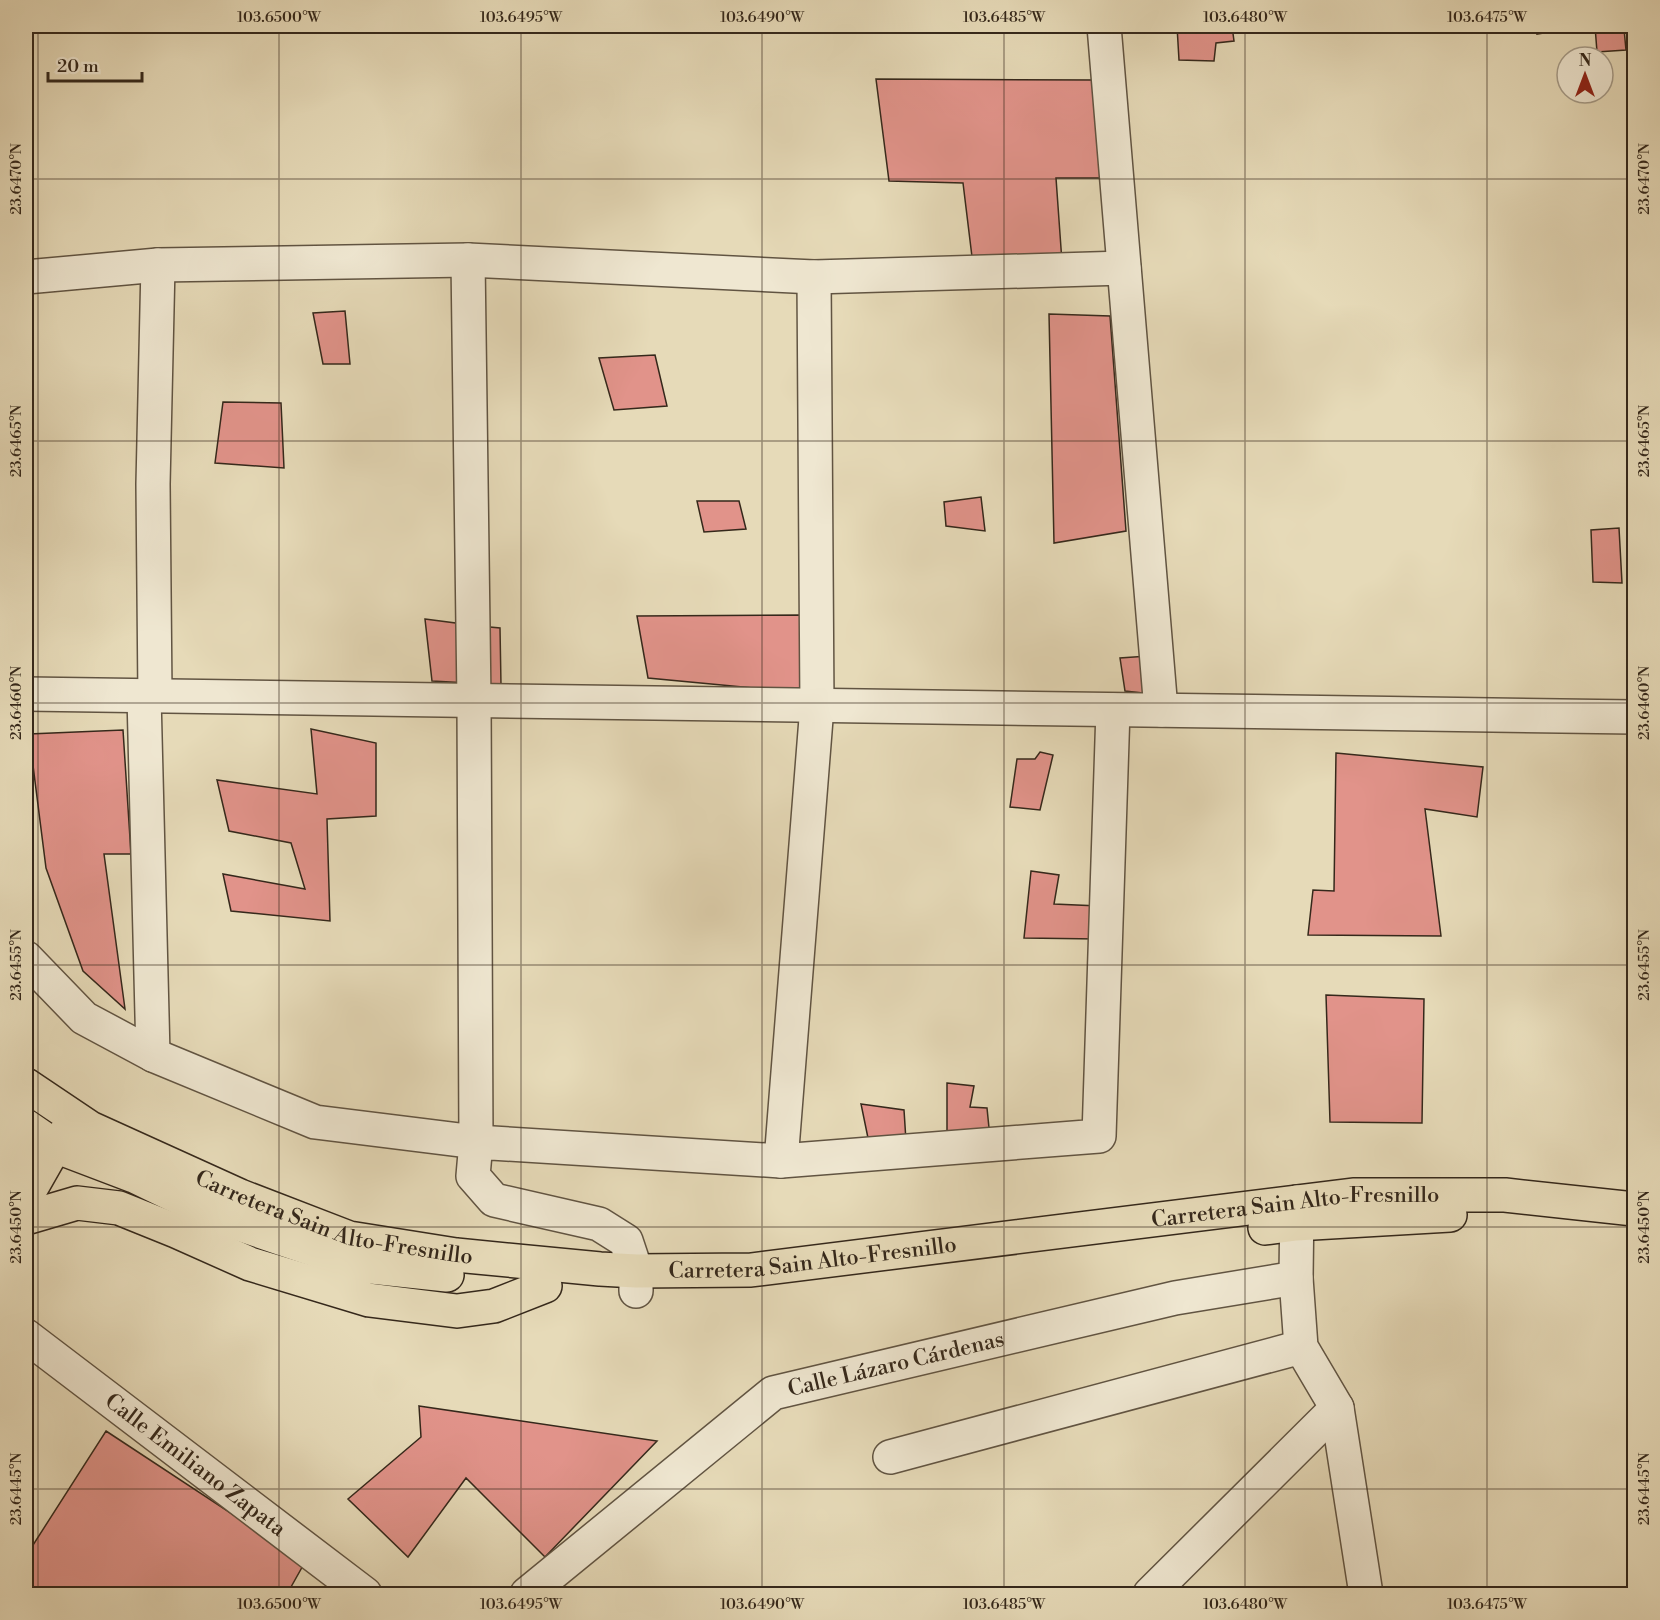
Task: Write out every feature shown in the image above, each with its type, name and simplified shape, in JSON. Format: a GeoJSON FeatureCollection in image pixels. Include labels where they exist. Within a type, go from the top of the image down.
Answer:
{"type":"FeatureCollection","features":[{"type":"Feature","properties":{"kind":"main road","name":"Carretera Sain Alto-Fresnillo"},"geometry":{"type":"LineString","coordinates":[[26,1085],[76,1120],[240,1196],[349,1238],[636,1281]]}},
{"type":"Feature","properties":{"kind":"main road"},"geometry":{"type":"LineString","coordinates":[[26,1197],[55,1146],[76,1120]]}},
{"type":"Feature","properties":{"kind":"main road"},"geometry":{"type":"LineString","coordinates":[[26,1126],[55,1146],[134,1176],[221,1218],[362,1266],[545,1286],[636,1281],[711,1292],[1297,1213],[1481,1214],[1635,1227]]}},
{"type":"Feature","properties":{"kind":"main road","name":"Carretera Sain Alto-Fresnillo"},"geometry":{"type":"LineString","coordinates":[[1297,1213],[1353,1195],[1505,1195],[1635,1209]]}},
{"type":"Feature","properties":{"kind":"main road"},"geometry":{"type":"LineString","coordinates":[[26,1218],[77,1203],[119,1208],[250,1264],[369,1300],[457,1311],[494,1306],[545,1286]]}},
{"type":"Feature","properties":{"kind":"street"},"geometry":{"type":"LineString","coordinates":[[1104,26],[1161,710]]}},
{"type":"Feature","properties":{"kind":"street"},"geometry":{"type":"LineString","coordinates":[[26,277],[158,265],[468,260],[814,277],[1124,268]]}},
{"type":"Feature","properties":{"kind":"street"},"geometry":{"type":"LineString","coordinates":[[468,260],[474,701],[476,1142],[473,1176],[494,1200],[599,1224],[626,1241],[636,1281]]}},
{"type":"Feature","properties":{"kind":"street"},"geometry":{"type":"LineString","coordinates":[[153,1055],[149,696],[158,265]]}},
{"type":"Feature","properties":{"kind":"street"},"geometry":{"type":"LineString","coordinates":[[781,1161],[817,706],[814,277]]}},
{"type":"Feature","properties":{"kind":"street"},"geometry":{"type":"LineString","coordinates":[[26,694],[1635,717]]}},
{"type":"Feature","properties":{"kind":"street"},"geometry":{"type":"LineString","coordinates":[[26,958],[84,1018],[153,1055],[315,1122],[476,1142],[781,1161],[1099,1136],[1113,710]]}},
{"type":"Feature","properties":{"kind":"street"},"geometry":{"type":"LineString","coordinates":[[1297,1213],[1296,1278],[1301,1347],[1337,1408],[1366,1594]]}},
{"type":"Feature","properties":{"kind":"street","name":"Calle Lázaro Cárdenas"},"geometry":{"type":"LineString","coordinates":[[527,1594],[773,1393],[1174,1298],[1296,1278]]}},
{"type":"Feature","properties":{"kind":"street","name":"Calle Emiliano Zapata"},"geometry":{"type":"LineString","coordinates":[[26,1336],[365,1594]]}},
{"type":"Feature","properties":{"kind":"street"},"geometry":{"type":"LineString","coordinates":[[890,1457],[1301,1347]]}},
{"type":"Feature","properties":{"kind":"street"},"geometry":{"type":"LineString","coordinates":[[1150,1594],[1337,1408]]}},
{"type":"Feature","properties":{"kind":"building"},"geometry":{"type":"Polygon","coordinates":[[[1177,26],[1232,26],[1234,41],[1216,43],[1214,61],[1179,60],[1177,26]]]}},
{"type":"Feature","properties":{"kind":"building"},"geometry":{"type":"Polygon","coordinates":[[[1537,26],[1561,26],[1561,30],[1537,34],[1537,26]]]}},
{"type":"Feature","properties":{"kind":"building"},"geometry":{"type":"Polygon","coordinates":[[[1595,26],[1624,29],[1626,50],[1615,51],[1615,45],[1596,45],[1595,26]]]}},
{"type":"Feature","properties":{"kind":"building"},"geometry":{"type":"Polygon","coordinates":[[[876,79],[1097,80],[1107,178],[1056,178],[1062,262],[973,265],[963,183],[889,181],[876,79]]]}},
{"type":"Feature","properties":{"kind":"building"},"geometry":{"type":"Polygon","coordinates":[[[345,311],[350,364],[323,364],[313,313],[345,311]]]}},
{"type":"Feature","properties":{"kind":"building"},"geometry":{"type":"Polygon","coordinates":[[[1049,314],[1110,316],[1126,531],[1054,543],[1049,314]]]}},
{"type":"Feature","properties":{"kind":"building"},"geometry":{"type":"Polygon","coordinates":[[[655,355],[667,406],[614,410],[599,358],[655,355]]]}},
{"type":"Feature","properties":{"kind":"building"},"geometry":{"type":"Polygon","coordinates":[[[223,402],[281,403],[284,468],[215,463],[223,402]]]}},
{"type":"Feature","properties":{"kind":"building"},"geometry":{"type":"Polygon","coordinates":[[[981,497],[985,531],[946,526],[944,502],[981,497]]]}},
{"type":"Feature","properties":{"kind":"building"},"geometry":{"type":"Polygon","coordinates":[[[697,501],[739,501],[746,529],[704,532],[697,501]]]}},
{"type":"Feature","properties":{"kind":"building"},"geometry":{"type":"Polygon","coordinates":[[[1619,528],[1622,583],[1593,582],[1591,530],[1619,528]]]}},
{"type":"Feature","properties":{"kind":"building"},"geometry":{"type":"Polygon","coordinates":[[[802,615],[806,693],[648,678],[637,616],[802,615]]]}},
{"type":"Feature","properties":{"kind":"building"},"geometry":{"type":"Polygon","coordinates":[[[425,619],[463,624],[469,683],[432,681],[425,619]]]}},
{"type":"Feature","properties":{"kind":"building"},"geometry":{"type":"Polygon","coordinates":[[[479,626],[500,628],[501,685],[478,684],[479,626]]]}},
{"type":"Feature","properties":{"kind":"building"},"geometry":{"type":"Polygon","coordinates":[[[1148,656],[1152,694],[1125,691],[1120,658],[1148,656]]]}},
{"type":"Feature","properties":{"kind":"building"},"geometry":{"type":"Polygon","coordinates":[[[311,729],[376,743],[376,816],[327,819],[330,921],[231,911],[223,874],[305,889],[291,843],[229,831],[217,780],[317,794],[311,729]]]}},
{"type":"Feature","properties":{"kind":"building"},"geometry":{"type":"Polygon","coordinates":[[[123,730],[131,854],[104,854],[125,1009],[83,971],[46,868],[29,734],[123,730]]]}},
{"type":"Feature","properties":{"kind":"building"},"geometry":{"type":"Polygon","coordinates":[[[1040,752],[1053,755],[1040,810],[1010,807],[1017,759],[1035,759],[1040,752]]]}},
{"type":"Feature","properties":{"kind":"building"},"geometry":{"type":"Polygon","coordinates":[[[1336,753],[1483,767],[1477,817],[1425,809],[1441,936],[1308,935],[1313,890],[1334,891],[1336,753]]]}},
{"type":"Feature","properties":{"kind":"building"},"geometry":{"type":"Polygon","coordinates":[[[1031,871],[1059,875],[1054,904],[1099,906],[1098,939],[1024,938],[1031,871]]]}},
{"type":"Feature","properties":{"kind":"building"},"geometry":{"type":"Polygon","coordinates":[[[1326,995],[1424,999],[1422,1123],[1330,1122],[1326,995]]]}},
{"type":"Feature","properties":{"kind":"building"},"geometry":{"type":"Polygon","coordinates":[[[947,1083],[974,1086],[970,1107],[987,1108],[989,1128],[947,1137],[947,1083]]]}},
{"type":"Feature","properties":{"kind":"building"},"geometry":{"type":"Polygon","coordinates":[[[861,1104],[904,1110],[906,1141],[868,1138],[861,1104]]]}},
{"type":"Feature","properties":{"kind":"building"},"geometry":{"type":"Polygon","coordinates":[[[419,1406],[657,1441],[545,1557],[466,1478],[408,1557],[348,1499],[421,1437],[419,1406]]]}},
{"type":"Feature","properties":{"kind":"building"},"geometry":{"type":"Polygon","coordinates":[[[106,1431],[305,1562],[287,1594],[26,1594],[26,1556],[106,1431]]]}}]}
